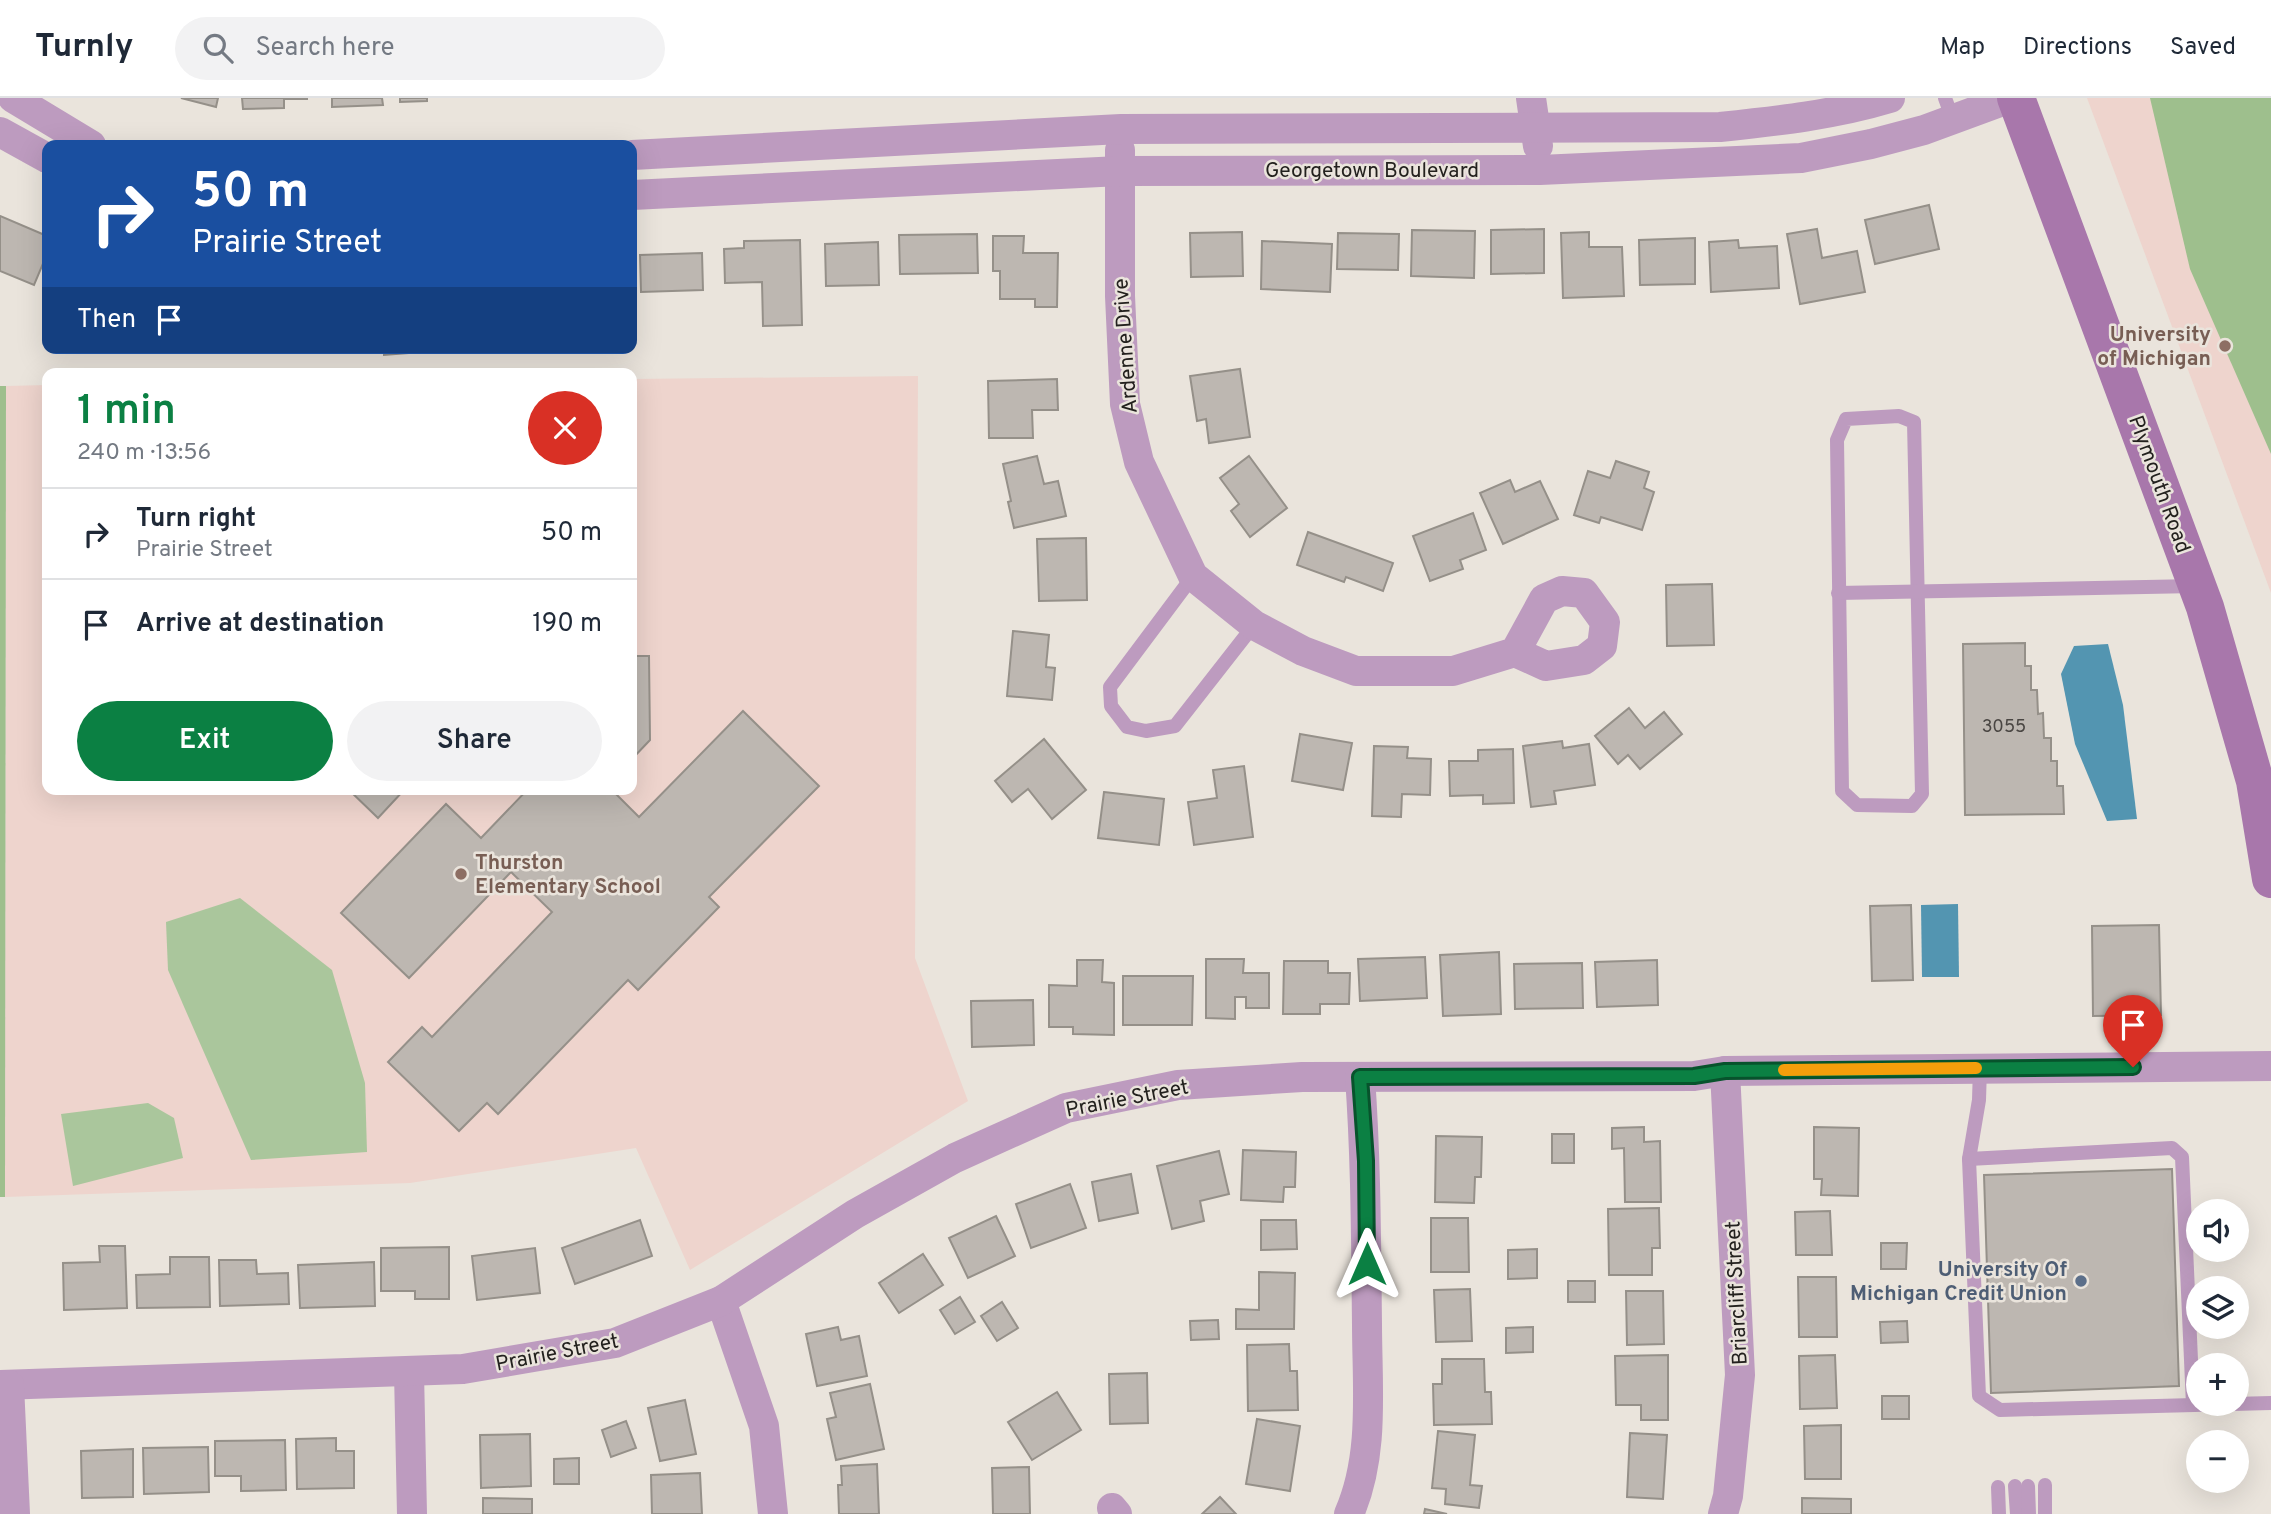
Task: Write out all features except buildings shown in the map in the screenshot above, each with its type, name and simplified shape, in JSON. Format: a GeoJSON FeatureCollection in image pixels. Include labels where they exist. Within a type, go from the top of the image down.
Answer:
{"type":"FeatureCollection","features":[{"type":"Feature","properties":{"kind":"main road","name":"Plymouth Road"},"geometry":{"type":"LineString","coordinates":[[2014,98],[2197,586],[2255,780],[2271,879]]}},
{"type":"Feature","properties":{"kind":"street"},"geometry":{"type":"LineString","coordinates":[[13,98],[83,140]]}},
{"type":"Feature","properties":{"kind":"street"},"geometry":{"type":"LineString","coordinates":[[1531,98],[1537,128],[1540,170]]}},
{"type":"Feature","properties":{"kind":"street","name":"Georgetown Boulevard"},"geometry":{"type":"LineString","coordinates":[[637,155],[1121,129],[1720,127],[1808,118],[1890,98]]}},
{"type":"Feature","properties":{"kind":"street","name":"Georgetown Boulevard"},"geometry":{"type":"LineString","coordinates":[[637,195],[1120,171],[1540,170],[1801,158],[1924,130],[1949,109],[2014,98]]}},
{"type":"Feature","properties":{"kind":"street","name":"Ardenne Drive"},"geometry":{"type":"LineString","coordinates":[[1121,129],[1120,296],[1125,404],[1139,463],[1193,576],[1254,625],[1303,651],[1356,671],[1453,671],[1515,652]]}},
{"type":"Feature","properties":{"kind":"street"},"geometry":{"type":"LineString","coordinates":[[0,132],[42,155]]}},
{"type":"Feature","properties":{"kind":"street"},"geometry":{"type":"LineString","coordinates":[[721,150],[723,190]]}},
{"type":"Feature","properties":{"kind":"street","name":"Prairie Street"},"geometry":{"type":"LineString","coordinates":[[4,1385],[463,1369],[615,1343],[721,1301],[855,1214],[955,1158],[1066,1108],[1178,1086],[1303,1077],[1694,1076],[1725,1071],[2271,1066]]}},
{"type":"Feature","properties":{"kind":"street","name":"Briarcliff Street"},"geometry":{"type":"LineString","coordinates":[[1723,1514],[1728,1496],[1740,1374],[1725,1071]]}},
{"type":"Feature","properties":{"kind":"street"},"geometry":{"type":"LineString","coordinates":[[1349,1514],[1359,1491],[1367,1444],[1366,1161],[1360,1077]]}},
{"type":"Feature","properties":{"kind":"street"},"geometry":{"type":"LineString","coordinates":[[721,1301],[764,1426],[773,1514]]}},
{"type":"Feature","properties":{"kind":"street"},"geometry":{"type":"LineString","coordinates":[[409,1372],[412,1514]]}},
{"type":"Feature","properties":{"kind":"street"},"geometry":{"type":"LineString","coordinates":[[4,1385],[15,1514]]}},
{"type":"Feature","properties":{"kind":"lane"},"geometry":{"type":"LineString","coordinates":[[1899,416],[1914,422],[1922,794],[1912,806],[1857,805],[1842,791],[1838,593],[1837,440],[1846,419],[1899,416]]}},
{"type":"Feature","properties":{"kind":"lane"},"geometry":{"type":"LineString","coordinates":[[1193,576],[1110,687],[1111,706],[1127,727],[1146,731],[1175,726],[1254,625]]}},
{"type":"Feature","properties":{"kind":"lane"},"geometry":{"type":"LineString","coordinates":[[1838,593],[2197,586]]}},
{"type":"Feature","properties":{"kind":"lane"},"geometry":{"type":"LineString","coordinates":[[1980,1068],[1979,1100],[1969,1159],[1979,1396],[2000,1410],[2186,1405]]}},
{"type":"Feature","properties":{"kind":"lane"},"geometry":{"type":"LineString","coordinates":[[1969,1159],[2172,1148],[2182,1157],[2191,1353]]}},
{"type":"Feature","properties":{"kind":"lane"},"geometry":{"type":"LineString","coordinates":[[2249,1404],[2271,1403]]}},
{"type":"Feature","properties":{"kind":"lane"},"geometry":{"type":"LineString","coordinates":[[2045,1485],[2045,1514]]}},
{"type":"Feature","properties":{"kind":"lane"},"geometry":{"type":"LineString","coordinates":[[2017,1514],[2022,1486],[2029,1514]]}},
{"type":"Feature","properties":{"kind":"lane"},"geometry":{"type":"LineString","coordinates":[[1998,1487],[1999,1514]]}},
{"type":"Feature","properties":{"kind":"shaded area","name":"University of Michigan"},"geometry":{"type":"Polygon","coordinates":[[[2087,98],[2271,98],[2271,593],[2087,98]]]}},
{"type":"Feature","properties":{"kind":"shaded area","name":"Thurston Elementary School"},"geometry":{"type":"Polygon","coordinates":[[[918,376],[915,958],[968,1101],[690,1270],[636,1148],[410,1183],[5,1197],[6,386],[42,385],[42,795],[637,795],[637,379],[918,376]]]}},
{"type":"Feature","properties":{"kind":"green space"},"geometry":{"type":"Polygon","coordinates":[[[2150,98],[2271,98],[2271,454],[2190,269],[2150,98]]]}},
{"type":"Feature","properties":{"kind":"green space"},"geometry":{"type":"Polygon","coordinates":[[[0,386],[6,386],[5,1197],[0,1197],[0,386]]]}},
{"type":"Feature","properties":{"kind":"green space"},"geometry":{"type":"Polygon","coordinates":[[[240,898],[332,970],[365,1083],[367,1152],[251,1160],[168,970],[166,922],[240,898]]]}},
{"type":"Feature","properties":{"kind":"green space"},"geometry":{"type":"Polygon","coordinates":[[[148,1103],[174,1118],[183,1158],[73,1186],[61,1114],[148,1103]]]}},
{"type":"Feature","properties":{"kind":"water"},"geometry":{"type":"Polygon","coordinates":[[[2108,644],[2123,705],[2137,819],[2107,821],[2075,744],[2061,674],[2074,646],[2108,644]]]}},
{"type":"Feature","properties":{"kind":"water"},"geometry":{"type":"Polygon","coordinates":[[[1958,904],[1959,977],[1922,977],[1921,905],[1958,904]]]}},
{"type":"Feature","properties":{"kind":"slow traffic"},"geometry":{"type":"LineString","coordinates":[[1784,1070],[1976,1068]]}},
{"type":"Feature","properties":{"kind":"place","name":"University of Michigan"},"geometry":{"type":"Point","coordinates":[2225,346]}},
{"type":"Feature","properties":{"kind":"place","name":"Thurston Elementary School"},"geometry":{"type":"Point","coordinates":[461,874]}},
{"type":"Feature","properties":{"kind":"place","name":"University Of Michigan Credit Union"},"geometry":{"type":"Point","coordinates":[2081,1281]}},
{"type":"Feature","properties":{"kind":"route"},"geometry":{"type":"LineString","coordinates":[[1367,1264],[1366,1161],[1360,1077],[1694,1076],[1725,1071],[2133,1067]]}}]}
